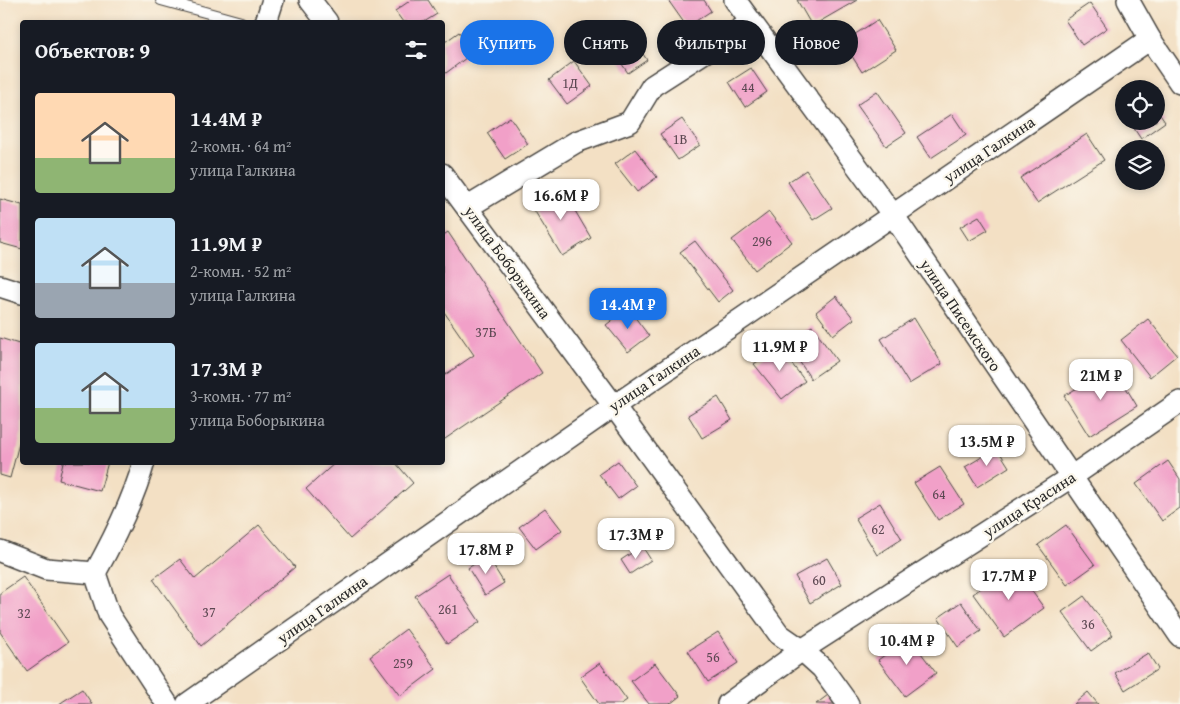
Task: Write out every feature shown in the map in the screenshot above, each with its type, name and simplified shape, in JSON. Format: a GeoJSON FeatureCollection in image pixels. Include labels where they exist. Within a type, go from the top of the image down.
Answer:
{"type":"FeatureCollection","features":[{"type":"Feature","properties":{"kind":"street"},"geometry":{"type":"LineString","coordinates":[[267,20],[273,0]]}},
{"type":"Feature","properties":{"kind":"street"},"geometry":{"type":"LineString","coordinates":[[310,0],[326,20]]}},
{"type":"Feature","properties":{"kind":"street","name":"улица Писемского"},"geometry":{"type":"LineString","coordinates":[[735,0],[748,20]]}},
{"type":"Feature","properties":{"kind":"street"},"geometry":{"type":"LineString","coordinates":[[1128,0],[1150,39],[1180,83]]}},
{"type":"Feature","properties":{"kind":"street","name":"улица Галкина"},"geometry":{"type":"LineString","coordinates":[[187,704],[614,406],[1150,39]]}},
{"type":"Feature","properties":{"kind":"street","name":"улица Писемского"},"geometry":{"type":"LineString","coordinates":[[765,43],[893,215],[1180,636]]}},
{"type":"Feature","properties":{"kind":"street"},"geometry":{"type":"LineString","coordinates":[[468,207],[576,142],[630,122],[652,86],[685,65]]}},
{"type":"Feature","properties":{"kind":"street","name":"улица Боборыкина"},"geometry":{"type":"LineString","coordinates":[[445,178],[780,634],[822,668],[848,704]]}},
{"type":"Feature","properties":{"kind":"street"},"geometry":{"type":"LineString","coordinates":[[0,286],[20,292]]}},
{"type":"Feature","properties":{"kind":"street","name":"улица Красина"},"geometry":{"type":"LineString","coordinates":[[728,704],[802,650],[1071,478],[1180,402]]}},
{"type":"Feature","properties":{"kind":"street"},"geometry":{"type":"LineString","coordinates":[[143,465],[137,488],[112,544],[95,573],[109,615],[167,704]]}},
{"type":"Feature","properties":{"kind":"street"},"geometry":{"type":"LineString","coordinates":[[0,551],[46,569],[95,573]]}},
{"type":"Feature","properties":{"kind":"lane"},"geometry":{"type":"LineString","coordinates":[[161,0],[234,20]]}},
{"type":"Feature","properties":{"kind":"building"},"geometry":{"type":"Polygon","coordinates":[[[411,0],[428,0],[437,14],[427,20],[402,20],[395,11],[411,0]]]}},
{"type":"Feature","properties":{"kind":"building"},"geometry":{"type":"Polygon","coordinates":[[[668,0],[704,0],[711,11],[698,20],[682,20],[668,0]]]}},
{"type":"Feature","properties":{"kind":"building"},"geometry":{"type":"Polygon","coordinates":[[[797,0],[857,0],[822,20],[809,20],[797,0]]]}},
{"type":"Feature","properties":{"kind":"building"},"geometry":{"type":"Polygon","coordinates":[[[1090,3],[1107,28],[1082,45],[1065,20],[1090,3]]]}},
{"type":"Feature","properties":{"kind":"building"},"geometry":{"type":"Polygon","coordinates":[[[877,20],[896,50],[862,72],[858,65],[858,32],[877,20]]]}},
{"type":"Feature","properties":{"kind":"building"},"geometry":{"type":"Polygon","coordinates":[[[459,32],[460,62],[445,74],[445,42],[459,32]]]}},
{"type":"Feature","properties":{"kind":"building"},"geometry":{"type":"Polygon","coordinates":[[[569,65],[577,65],[592,86],[567,104],[549,80],[569,65]]]}},
{"type":"Feature","properties":{"kind":"building"},"geometry":{"type":"Polygon","coordinates":[[[623,65],[640,65],[628,73],[623,65]]]}},
{"type":"Feature","properties":{"kind":"building"},"geometry":{"type":"Polygon","coordinates":[[[751,68],[767,92],[745,107],[729,82],[751,68]]]}},
{"type":"Feature","properties":{"kind":"building"},"geometry":{"type":"Polygon","coordinates":[[[877,91],[906,133],[886,146],[857,105],[877,91]]]}},
{"type":"Feature","properties":{"kind":"building"},"geometry":{"type":"Polygon","coordinates":[[[952,114],[966,135],[931,158],[917,137],[952,114]]]}},
{"type":"Feature","properties":{"kind":"building"},"geometry":{"type":"Polygon","coordinates":[[[510,117],[528,144],[505,159],[487,133],[510,117]]]}},
{"type":"Feature","properties":{"kind":"building"},"geometry":{"type":"Polygon","coordinates":[[[682,119],[700,145],[678,160],[660,134],[682,119]]]}},
{"type":"Feature","properties":{"kind":"building"},"geometry":{"type":"Polygon","coordinates":[[[1135,130],[1154,130],[1141,139],[1135,130]]]}},
{"type":"Feature","properties":{"kind":"building"},"geometry":{"type":"Polygon","coordinates":[[[1087,134],[1104,160],[1037,203],[1020,178],[1087,134]]]}},
{"type":"Feature","properties":{"kind":"building"},"geometry":{"type":"Polygon","coordinates":[[[635,149],[657,177],[637,192],[615,164],[635,149]]]}},
{"type":"Feature","properties":{"kind":"building"},"geometry":{"type":"Polygon","coordinates":[[[806,170],[832,208],[813,220],[788,182],[806,170]]]}},
{"type":"Feature","properties":{"kind":"building"},"geometry":{"type":"Polygon","coordinates":[[[561,187],[591,238],[562,256],[531,205],[561,187]]]}},
{"type":"Feature","properties":{"kind":"building"},"geometry":{"type":"Polygon","coordinates":[[[0,199],[20,204],[20,248],[0,243],[0,199]]]}},
{"type":"Feature","properties":{"kind":"building"},"geometry":{"type":"Polygon","coordinates":[[[769,212],[792,242],[755,270],[732,240],[769,212]]]}},
{"type":"Feature","properties":{"kind":"building"},"geometry":{"type":"Polygon","coordinates":[[[979,216],[988,230],[969,241],[960,227],[979,216]]]}},
{"type":"Feature","properties":{"kind":"building"},"geometry":{"type":"Polygon","coordinates":[[[448,232],[542,373],[445,439],[445,375],[474,355],[445,313],[445,234],[448,232]]]}},
{"type":"Feature","properties":{"kind":"building"},"geometry":{"type":"Polygon","coordinates":[[[695,241],[733,290],[718,302],[680,252],[695,241]]]}},
{"type":"Feature","properties":{"kind":"building"},"geometry":{"type":"Polygon","coordinates":[[[836,296],[854,319],[833,335],[816,312],[836,296]]]}},
{"type":"Feature","properties":{"kind":"building"},"geometry":{"type":"Polygon","coordinates":[[[628,308],[649,336],[628,352],[606,325],[628,308]]]}},
{"type":"Feature","properties":{"kind":"building"},"geometry":{"type":"Polygon","coordinates":[[[914,318],[942,364],[909,384],[881,339],[914,318]]]}},
{"type":"Feature","properties":{"kind":"building"},"geometry":{"type":"Polygon","coordinates":[[[1148,319],[1177,355],[1150,377],[1121,340],[1148,319]]]}},
{"type":"Feature","properties":{"kind":"building"},"geometry":{"type":"Polygon","coordinates":[[[812,326],[837,361],[811,379],[787,343],[812,326]]]}},
{"type":"Feature","properties":{"kind":"building"},"geometry":{"type":"Polygon","coordinates":[[[0,338],[20,344],[20,440],[10,478],[0,475],[0,338]]]}},
{"type":"Feature","properties":{"kind":"building"},"geometry":{"type":"Polygon","coordinates":[[[778,346],[805,381],[782,399],[754,364],[778,346]]]}},
{"type":"Feature","properties":{"kind":"building"},"geometry":{"type":"Polygon","coordinates":[[[1113,366],[1137,406],[1089,436],[1064,396],[1113,366]]]}},
{"type":"Feature","properties":{"kind":"building"},"geometry":{"type":"Polygon","coordinates":[[[718,397],[732,420],[702,438],[688,415],[718,397]]]}},
{"type":"Feature","properties":{"kind":"building"},"geometry":{"type":"Polygon","coordinates":[[[997,448],[1009,467],[977,487],[965,467],[997,448]]]}},
{"type":"Feature","properties":{"kind":"building"},"geometry":{"type":"Polygon","coordinates":[[[618,461],[636,486],[618,499],[599,474],[618,461]]]}},
{"type":"Feature","properties":{"kind":"building"},"geometry":{"type":"Polygon","coordinates":[[[1168,461],[1180,479],[1180,508],[1162,521],[1136,484],[1168,461]]]}},
{"type":"Feature","properties":{"kind":"building"},"geometry":{"type":"Polygon","coordinates":[[[62,465],[107,465],[100,491],[59,480],[62,465]]]}},
{"type":"Feature","properties":{"kind":"building"},"geometry":{"type":"Polygon","coordinates":[[[333,465],[398,465],[413,483],[350,539],[306,489],[333,465]]]}},
{"type":"Feature","properties":{"kind":"building"},"geometry":{"type":"Polygon","coordinates":[[[940,467],[964,504],[938,520],[914,483],[940,467]]]}},
{"type":"Feature","properties":{"kind":"building"},"geometry":{"type":"Polygon","coordinates":[[[880,503],[902,539],[877,555],[855,518],[880,503]]]}},
{"type":"Feature","properties":{"kind":"building"},"geometry":{"type":"Polygon","coordinates":[[[545,508],[562,530],[536,549],[519,527],[545,508]]]}},
{"type":"Feature","properties":{"kind":"building"},"geometry":{"type":"Polygon","coordinates":[[[259,525],[295,567],[201,646],[153,579],[180,559],[195,579],[259,525]]]}},
{"type":"Feature","properties":{"kind":"building"},"geometry":{"type":"Polygon","coordinates":[[[1066,525],[1095,565],[1067,585],[1038,545],[1066,525]]]}},
{"type":"Feature","properties":{"kind":"building"},"geometry":{"type":"Polygon","coordinates":[[[642,546],[651,560],[630,574],[621,560],[642,546]]]}},
{"type":"Feature","properties":{"kind":"building"},"geometry":{"type":"Polygon","coordinates":[[[487,556],[504,583],[485,595],[468,568],[487,556]]]}},
{"type":"Feature","properties":{"kind":"building"},"geometry":{"type":"Polygon","coordinates":[[[827,558],[842,584],[810,603],[795,576],[827,558]]]}},
{"type":"Feature","properties":{"kind":"building"},"geometry":{"type":"Polygon","coordinates":[[[1013,565],[1044,608],[1004,637],[973,594],[1013,565]]]}},
{"type":"Feature","properties":{"kind":"building"},"geometry":{"type":"Polygon","coordinates":[[[448,574],[480,622],[447,644],[415,596],[448,574]]]}},
{"type":"Feature","properties":{"kind":"building"},"geometry":{"type":"Polygon","coordinates":[[[23,577],[68,642],[27,671],[0,632],[0,593],[23,577]]]}},
{"type":"Feature","properties":{"kind":"building"},"geometry":{"type":"Polygon","coordinates":[[[1084,596],[1113,635],[1091,651],[1062,612],[1084,596]]]}},
{"type":"Feature","properties":{"kind":"building"},"geometry":{"type":"Polygon","coordinates":[[[961,602],[981,631],[958,647],[938,618],[961,602]]]}},
{"type":"Feature","properties":{"kind":"building"},"geometry":{"type":"Polygon","coordinates":[[[406,629],[436,669],[400,696],[370,656],[406,629]]]}},
{"type":"Feature","properties":{"kind":"building"},"geometry":{"type":"Polygon","coordinates":[[[718,632],[738,663],[708,682],[688,651],[718,632]]]}},
{"type":"Feature","properties":{"kind":"building"},"geometry":{"type":"Polygon","coordinates":[[[909,637],[936,673],[905,696],[878,660],[909,637]]]}},
{"type":"Feature","properties":{"kind":"building"},"geometry":{"type":"Polygon","coordinates":[[[1148,653],[1158,669],[1125,690],[1115,673],[1148,653]]]}},
{"type":"Feature","properties":{"kind":"building"},"geometry":{"type":"Polygon","coordinates":[[[600,663],[627,700],[621,704],[599,704],[580,677],[600,663]]]}},
{"type":"Feature","properties":{"kind":"building"},"geometry":{"type":"Polygon","coordinates":[[[655,663],[680,696],[670,704],[649,704],[631,681],[655,663]]]}},
{"type":"Feature","properties":{"kind":"building"},"geometry":{"type":"Polygon","coordinates":[[[82,689],[92,704],[59,704],[82,689]]]}},
{"type":"Feature","properties":{"kind":"building"},"geometry":{"type":"Polygon","coordinates":[[[1088,692],[1098,704],[1074,704],[1088,692]]]}},
{"type":"Feature","properties":{"kind":"building"},"geometry":{"type":"Polygon","coordinates":[[[828,695],[834,704],[816,704],[828,695]]]}}]}
